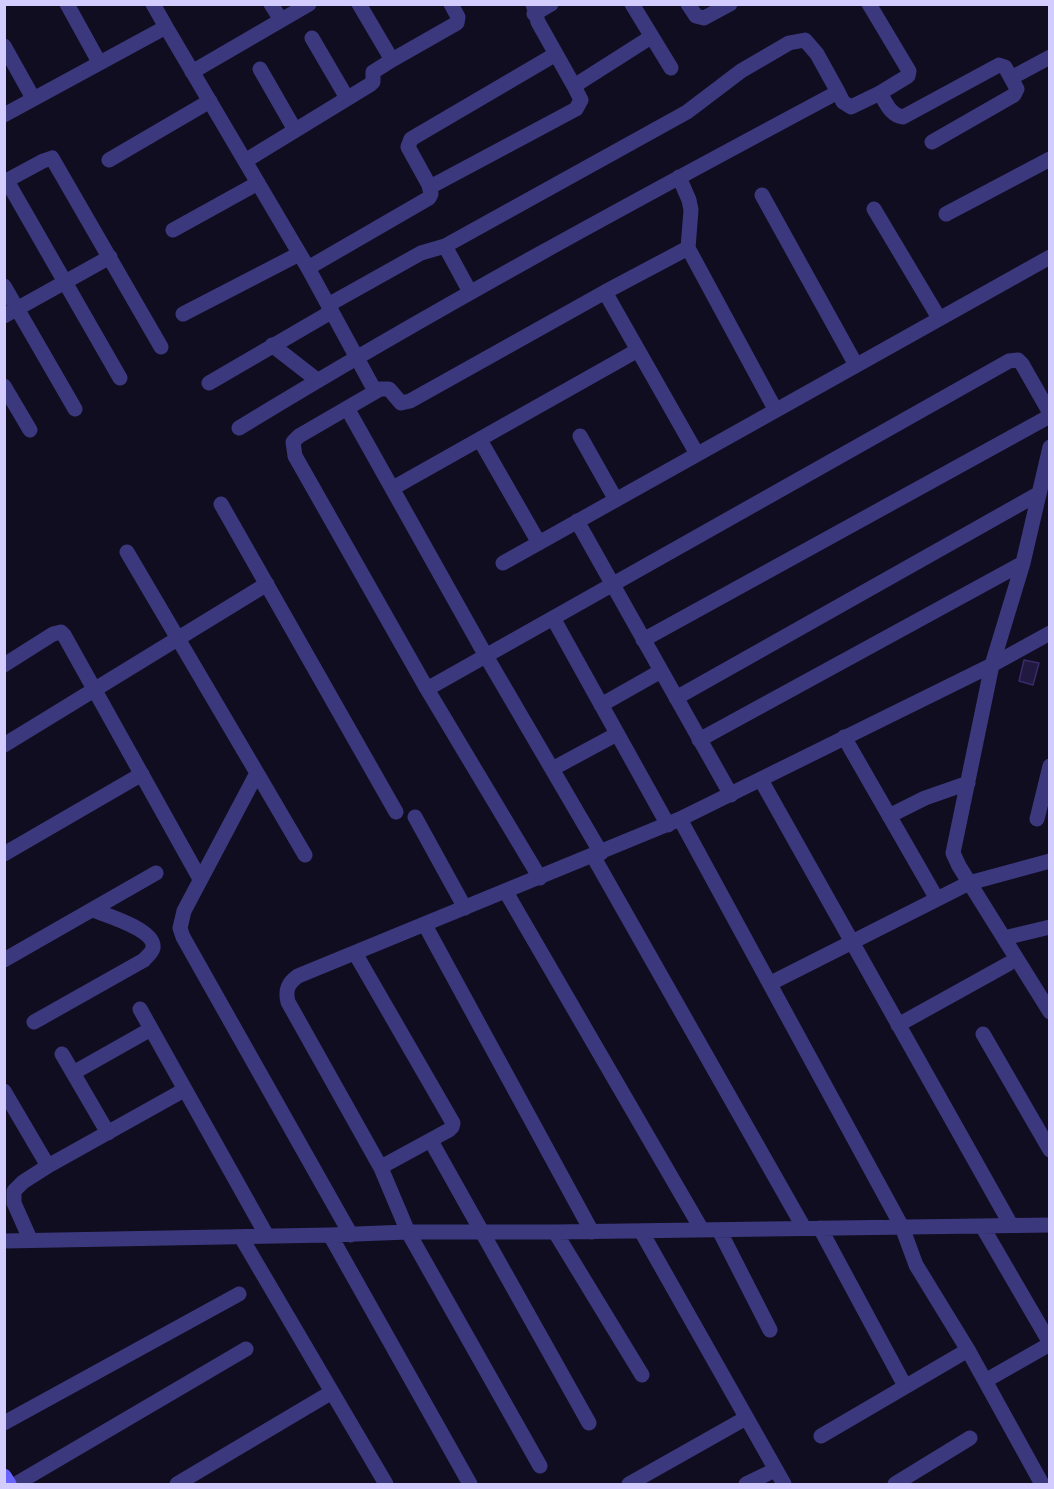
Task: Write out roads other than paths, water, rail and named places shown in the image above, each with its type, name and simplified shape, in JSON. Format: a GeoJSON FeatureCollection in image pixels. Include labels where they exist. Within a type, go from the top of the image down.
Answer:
{"type":"FeatureCollection","features":[{"type":"Feature","properties":{"kind":"street"},"geometry":{"type":"LineString","coordinates":[[68,4],[99,62]]}},
{"type":"Feature","properties":{"kind":"street"},"geometry":{"type":"LineString","coordinates":[[272,4],[281,20]]}},
{"type":"Feature","properties":{"kind":"street"},"geometry":{"type":"LineString","coordinates":[[192,72],[309,4]]}},
{"type":"Feature","properties":{"kind":"street"},"geometry":{"type":"LineString","coordinates":[[359,4],[392,60]]}},
{"type":"Feature","properties":{"kind":"street"},"geometry":{"type":"LineString","coordinates":[[245,160],[371,84],[373,72],[457,23],[458,17],[451,4]]}},
{"type":"Feature","properties":{"kind":"street"},"geometry":{"type":"LineString","coordinates":[[430,187],[576,109],[581,100],[534,9],[551,4]]}},
{"type":"Feature","properties":{"kind":"street"},"geometry":{"type":"LineString","coordinates":[[632,4],[671,68]]}},
{"type":"Feature","properties":{"kind":"street"},"geometry":{"type":"LineString","coordinates":[[688,4],[696,16],[704,18],[730,4]]}},
{"type":"Feature","properties":{"kind":"street"},"geometry":{"type":"LineString","coordinates":[[209,383],[421,253],[445,246],[687,112],[741,71],[789,43],[805,40],[813,47],[843,102],[851,106],[903,80],[908,76],[909,71],[869,4]]}},
{"type":"Feature","properties":{"kind":"street"},"geometry":{"type":"LineString","coordinates":[[155,5],[308,268],[375,391]]}},
{"type":"Feature","properties":{"kind":"street"},"geometry":{"type":"LineString","coordinates":[[4,114],[166,27]]}},
{"type":"Feature","properties":{"kind":"street"},"geometry":{"type":"LineString","coordinates":[[574,86],[651,37]]}},
{"type":"Feature","properties":{"kind":"street"},"geometry":{"type":"LineString","coordinates":[[312,38],[347,99]]}},
{"type":"Feature","properties":{"kind":"street"},"geometry":{"type":"LineString","coordinates":[[4,46],[33,98]]}},
{"type":"Feature","properties":{"kind":"street"},"geometry":{"type":"LineString","coordinates":[[308,268],[429,198],[430,187],[409,150],[408,142],[411,139],[556,54]]}},
{"type":"Feature","properties":{"kind":"street"},"geometry":{"type":"LineString","coordinates":[[1011,78],[1050,57]]}},
{"type":"Feature","properties":{"kind":"street"},"geometry":{"type":"LineString","coordinates":[[880,93],[892,112],[897,117],[903,117],[999,65],[1005,67],[1017,89],[1014,95],[933,142]]}},
{"type":"Feature","properties":{"kind":"street"},"geometry":{"type":"LineString","coordinates":[[260,69],[295,130]]}},
{"type":"Feature","properties":{"kind":"street"},"geometry":{"type":"LineString","coordinates":[[239,428],[356,356],[470,292],[838,92]]}},
{"type":"Feature","properties":{"kind":"street"},"geometry":{"type":"LineString","coordinates":[[110,160],[210,101]]}},
{"type":"Feature","properties":{"kind":"street"},"geometry":{"type":"LineString","coordinates":[[120,378],[6,182],[52,158],[161,347]]}},
{"type":"Feature","properties":{"kind":"street"},"geometry":{"type":"LineString","coordinates":[[946,214],[1050,159]]}},
{"type":"Feature","properties":{"kind":"street"},"geometry":{"type":"LineString","coordinates":[[679,177],[691,210],[687,248],[775,409]]}},
{"type":"Feature","properties":{"kind":"street"},"geometry":{"type":"LineString","coordinates":[[173,230],[258,183]]}},
{"type":"Feature","properties":{"kind":"street"},"geometry":{"type":"LineString","coordinates":[[762,195],[856,365]]}},
{"type":"Feature","properties":{"kind":"street"},"geometry":{"type":"LineString","coordinates":[[874,209],[939,318]]}},
{"type":"Feature","properties":{"kind":"street"},"geometry":{"type":"LineString","coordinates":[[445,246],[470,292]]}},
{"type":"Feature","properties":{"kind":"street"},"geometry":{"type":"LineString","coordinates":[[540,878],[428,689],[295,456],[293,442],[299,436],[375,391],[389,389],[401,403],[410,401],[687,248]]}},
{"type":"Feature","properties":{"kind":"street"},"geometry":{"type":"LineString","coordinates":[[183,314],[299,254]]}},
{"type":"Feature","properties":{"kind":"street"},"geometry":{"type":"LineString","coordinates":[[11,312],[110,257]]}},
{"type":"Feature","properties":{"kind":"street"},"geometry":{"type":"LineString","coordinates":[[503,563],[1050,257]]}},
{"type":"Feature","properties":{"kind":"street"},"geometry":{"type":"LineString","coordinates":[[4,286],[11,312],[75,409]]}},
{"type":"Feature","properties":{"kind":"street"},"geometry":{"type":"LineString","coordinates":[[605,292],[697,454]]}},
{"type":"Feature","properties":{"kind":"street"},"geometry":{"type":"LineString","coordinates":[[272,345],[317,380]]}},
{"type":"Feature","properties":{"kind":"street"},"geometry":{"type":"LineString","coordinates":[[393,488],[638,350]]}},
{"type":"Feature","properties":{"kind":"street"},"geometry":{"type":"LineString","coordinates":[[428,689],[1009,361],[1018,360],[1022,364],[1050,415],[643,640]]}},
{"type":"Feature","properties":{"kind":"street"},"geometry":{"type":"LineString","coordinates":[[4,386],[30,430]]}},
{"type":"Feature","properties":{"kind":"street"},"geometry":{"type":"LineString","coordinates":[[347,408],[486,656],[552,768],[597,855],[804,1228]]}},
{"type":"Feature","properties":{"kind":"street"},"geometry":{"type":"LineString","coordinates":[[580,436],[616,500]]}},
{"type":"Feature","properties":{"kind":"street"},"geometry":{"type":"LineString","coordinates":[[480,440],[539,543]]}},
{"type":"Feature","properties":{"kind":"street"},"geometry":{"type":"LineString","coordinates":[[1048,1007],[969,883],[953,852],[992,665],[1023,562],[1050,447]]}},
{"type":"Feature","properties":{"kind":"street"},"geometry":{"type":"LineString","coordinates":[[676,698],[1038,494]]}},
{"type":"Feature","properties":{"kind":"street"},"geometry":{"type":"LineString","coordinates":[[221,504],[396,812]]}},
{"type":"Feature","properties":{"kind":"street"},"geometry":{"type":"LineString","coordinates":[[577,521],[731,795]]}},
{"type":"Feature","properties":{"kind":"street"},"geometry":{"type":"LineString","coordinates":[[127,552],[305,855]]}},
{"type":"Feature","properties":{"kind":"street"},"geometry":{"type":"LineString","coordinates":[[699,740],[1023,562]]}},
{"type":"Feature","properties":{"kind":"street"},"geometry":{"type":"LineString","coordinates":[[4,744],[267,584]]}},
{"type":"Feature","properties":{"kind":"street"},"geometry":{"type":"LineString","coordinates":[[553,618],[617,734],[674,822],[771,983],[902,1227],[916,1265],[968,1350],[1042,1485]]}},
{"type":"Feature","properties":{"kind":"street"},"geometry":{"type":"LineString","coordinates":[[4,665],[54,634],[61,632],[68,638],[200,879]]}},
{"type":"Feature","properties":{"kind":"street"},"geometry":{"type":"LineString","coordinates":[[540,1466],[408,1232],[381,1167],[288,1002],[286,994],[291,981],[298,976],[674,822],[992,665],[1050,633]]}},
{"type":"Feature","properties":{"kind":"street"},"geometry":{"type":"LineString","coordinates":[[601,705],[661,671]]}},
{"type":"Feature","properties":{"kind":"street"},"geometry":{"type":"LineString","coordinates":[[552,768],[617,734]]}},
{"type":"Feature","properties":{"kind":"street"},"geometry":{"type":"LineString","coordinates":[[844,737],[937,899]]}},
{"type":"Feature","properties":{"kind":"street"},"geometry":{"type":"LineString","coordinates":[[1037,819],[1050,766]]}},
{"type":"Feature","properties":{"kind":"street"},"geometry":{"type":"LineString","coordinates":[[256,773],[200,879],[180,920],[180,928],[183,938],[351,1234]]}},
{"type":"Feature","properties":{"kind":"street"},"geometry":{"type":"LineString","coordinates":[[4,854],[142,774]]}},
{"type":"Feature","properties":{"kind":"street"},"geometry":{"type":"LineString","coordinates":[[761,780],[1011,1226]]}},
{"type":"Feature","properties":{"kind":"street"},"geometry":{"type":"LineString","coordinates":[[889,816],[925,798],[968,783]]}},
{"type":"Feature","properties":{"kind":"street"},"geometry":{"type":"LineString","coordinates":[[415,818],[465,908]]}},
{"type":"Feature","properties":{"kind":"street"},"geometry":{"type":"LineString","coordinates":[[771,983],[969,883],[1050,861]]}},
{"type":"Feature","properties":{"kind":"street"},"geometry":{"type":"LineString","coordinates":[[4,960],[156,873]]}},
{"type":"Feature","properties":{"kind":"street"},"geometry":{"type":"LineString","coordinates":[[506,892],[702,1230]]}},
{"type":"Feature","properties":{"kind":"street"},"geometry":{"type":"LineString","coordinates":[[33,1022],[144,960],[150,953],[153,947],[152,942],[142,931],[93,910]]}},
{"type":"Feature","properties":{"kind":"street"},"geometry":{"type":"LineString","coordinates":[[425,925],[592,1232]]}},
{"type":"Feature","properties":{"kind":"street"},"geometry":{"type":"LineString","coordinates":[[1004,938],[1050,927]]}},
{"type":"Feature","properties":{"kind":"street"},"geometry":{"type":"LineString","coordinates":[[356,953],[453,1123],[449,1130],[381,1167]]}},
{"type":"Feature","properties":{"kind":"street"},"geometry":{"type":"LineString","coordinates":[[898,1025],[1008,964]]}},
{"type":"Feature","properties":{"kind":"street"},"geometry":{"type":"LineString","coordinates":[[140,1009],[267,1236]]}},
{"type":"Feature","properties":{"kind":"street"},"geometry":{"type":"LineString","coordinates":[[73,1073],[151,1029]]}},
{"type":"Feature","properties":{"kind":"street"},"geometry":{"type":"LineString","coordinates":[[983,1034],[1050,1150]]}},
{"type":"Feature","properties":{"kind":"street"},"geometry":{"type":"LineString","coordinates":[[62,1054],[108,1133]]}},
{"type":"Feature","properties":{"kind":"street"},"geometry":{"type":"LineString","coordinates":[[30,1239],[14,1203],[14,1191],[23,1182],[184,1090]]}},
{"type":"Feature","properties":{"kind":"street"},"geometry":{"type":"LineString","coordinates":[[4,1091],[48,1166]]}},
{"type":"Feature","properties":{"kind":"street"},"geometry":{"type":"LineString","coordinates":[[430,1140],[590,1423]]}},
{"type":"Feature","properties":{"kind":"street"},"geometry":{"type":"LineString","coordinates":[[4,1240],[408,1232],[592,1232],[1050,1225]]}},
{"type":"Feature","properties":{"kind":"street"},"geometry":{"type":"LineString","coordinates":[[982,1226],[1050,1344],[985,1381]]}},
{"type":"Feature","properties":{"kind":"street"},"geometry":{"type":"LineString","coordinates":[[820,1228],[905,1386]]}},
{"type":"Feature","properties":{"kind":"street"},"geometry":{"type":"LineString","coordinates":[[719,1230],[770,1330]]}},
{"type":"Feature","properties":{"kind":"street"},"geometry":{"type":"LineString","coordinates":[[640,1231],[784,1485]]}},
{"type":"Feature","properties":{"kind":"street"},"geometry":{"type":"LineString","coordinates":[[555,1232],[642,1375]]}},
{"type":"Feature","properties":{"kind":"street"},"geometry":{"type":"LineString","coordinates":[[330,1235],[470,1485]]}},
{"type":"Feature","properties":{"kind":"street"},"geometry":{"type":"LineString","coordinates":[[241,1237],[386,1485]]}},
{"type":"Feature","properties":{"kind":"street"},"geometry":{"type":"LineString","coordinates":[[4,1423],[238,1294]]}},
{"type":"Feature","properties":{"kind":"street"},"geometry":{"type":"LineString","coordinates":[[16,1485],[246,1349]]}},
{"type":"Feature","properties":{"kind":"street"},"geometry":{"type":"LineString","coordinates":[[821,1436],[968,1350]]}},
{"type":"Feature","properties":{"kind":"street"},"geometry":{"type":"LineString","coordinates":[[177,1485],[332,1392]]}},
{"type":"Feature","properties":{"kind":"street"},"geometry":{"type":"LineString","coordinates":[[629,1485],[746,1418]]}},
{"type":"Feature","properties":{"kind":"street"},"geometry":{"type":"LineString","coordinates":[[895,1485],[970,1438]]}},
{"type":"Feature","properties":{"kind":"street"},"geometry":{"type":"LineString","coordinates":[[746,1485],[775,1470]]}},
{"type":"Feature","properties":{"kind":"street"},"geometry":{"type":"LineString","coordinates":[[4,1476],[9,1485]]}}]}
